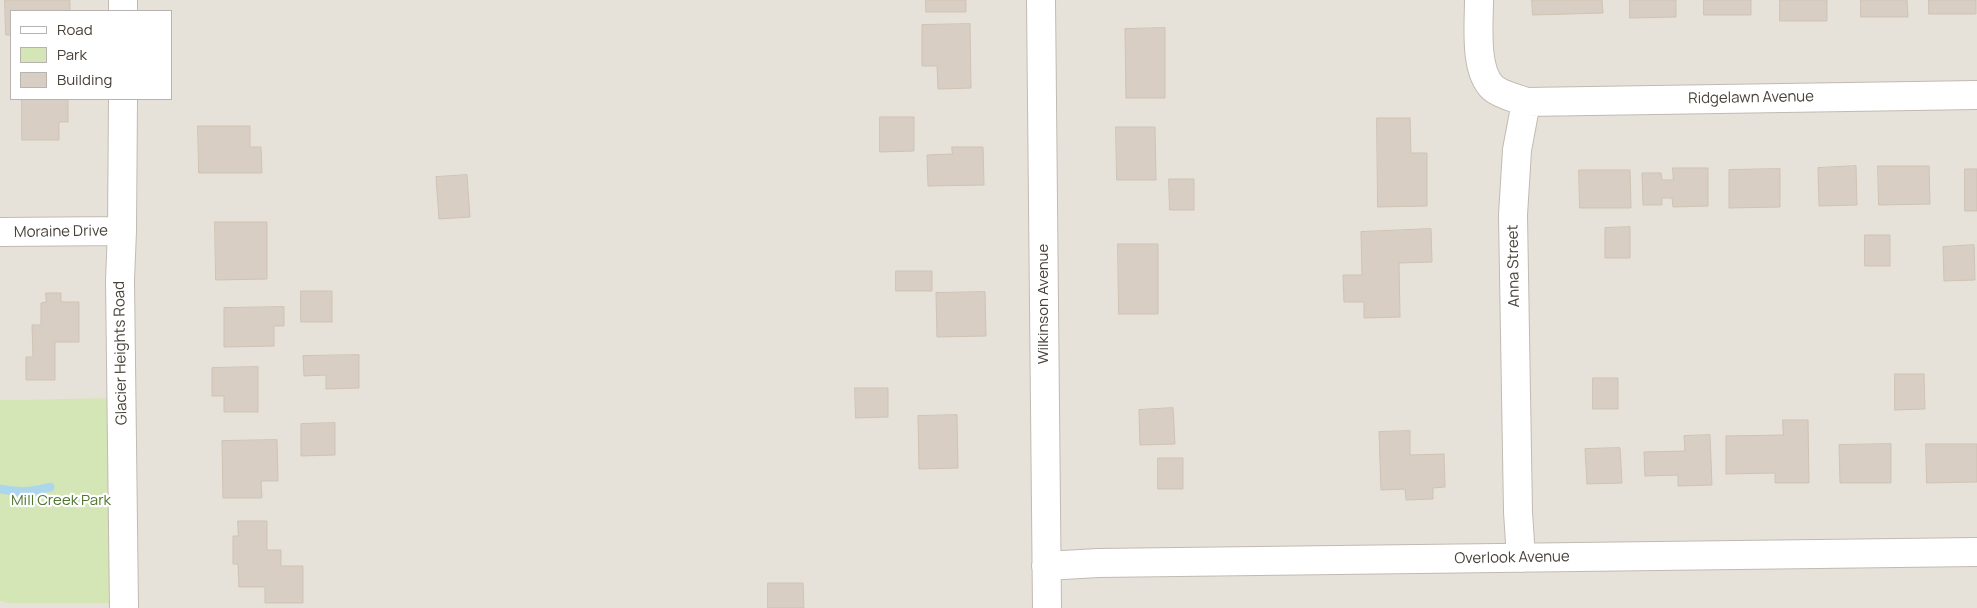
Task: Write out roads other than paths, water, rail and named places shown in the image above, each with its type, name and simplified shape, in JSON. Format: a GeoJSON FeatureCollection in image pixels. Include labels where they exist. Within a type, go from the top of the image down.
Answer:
{"type":"FeatureCollection","features":[{"type":"Feature","properties":{"kind":"street","name":"Wilkinson Avenue"},"geometry":{"type":"LineString","coordinates":[[1042,0],[1047,608]]}},
{"type":"Feature","properties":{"kind":"street"},"geometry":{"type":"LineString","coordinates":[[1479,0],[1480,54],[1486,78],[1494,89],[1526,102]]}},
{"type":"Feature","properties":{"kind":"street","name":"Ridgelawn Avenue"},"geometry":{"type":"LineString","coordinates":[[1526,102],[1977,95]]}},
{"type":"Feature","properties":{"kind":"street","name":"Glacier Heights Road"},"geometry":{"type":"LineString","coordinates":[[123,100],[120,280],[124,608]]}},
{"type":"Feature","properties":{"kind":"street","name":"Anna Street"},"geometry":{"type":"LineString","coordinates":[[1521,558],[1518,512],[1513,215],[1516,150],[1526,102]]}},
{"type":"Feature","properties":{"kind":"street","name":"Moraine Drive"},"geometry":{"type":"LineString","coordinates":[[0,232],[122,231]]}},
{"type":"Feature","properties":{"kind":"street","name":"Overlook Avenue"},"geometry":{"type":"LineString","coordinates":[[1046,566],[1098,563],[1977,552]]}},
{"type":"Feature","properties":{"kind":"waterway"},"geometry":{"type":"LineString","coordinates":[[0,489],[25,491],[50,487]]}},
{"type":"Feature","properties":{"kind":"park label","name":"Mill Creek Park"},"geometry":{"type":"Point","coordinates":[61,501]}}]}
